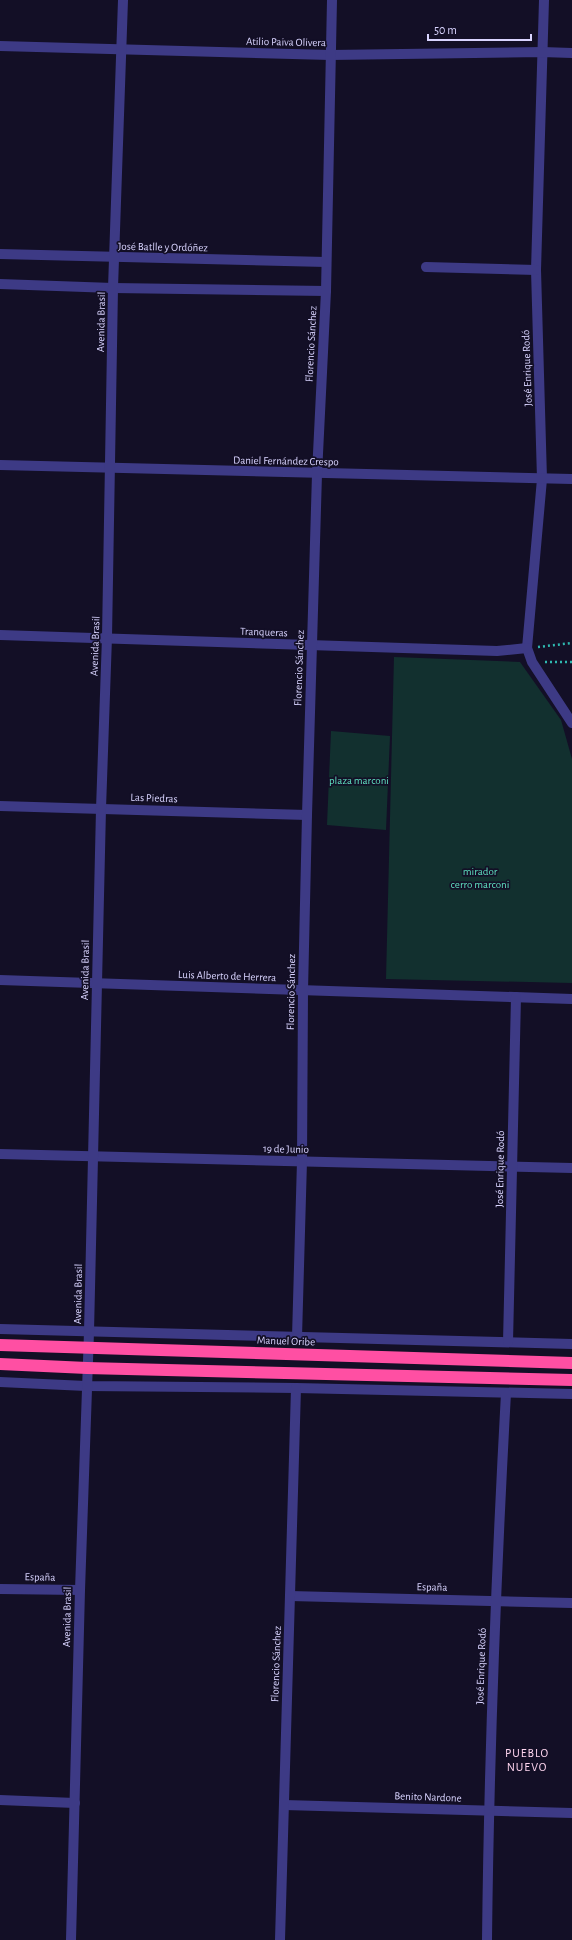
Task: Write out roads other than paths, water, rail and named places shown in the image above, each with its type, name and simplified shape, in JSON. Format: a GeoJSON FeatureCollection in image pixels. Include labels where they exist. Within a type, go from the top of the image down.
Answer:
{"type":"FeatureCollection","features":[{"type":"Feature","properties":{"kind":"highway","name":"Manuel Oribe"},"geometry":{"type":"LineString","coordinates":[[0,1345],[572,1363]]}},
{"type":"Feature","properties":{"kind":"highway"},"geometry":{"type":"LineString","coordinates":[[0,1364],[87,1368],[572,1380]]}},
{"type":"Feature","properties":{"kind":"street","name":"Avenida Brasil"},"geometry":{"type":"LineString","coordinates":[[71,1940],[86,1386],[89,1332],[96,983],[108,638],[113,288],[122,0]]}},
{"type":"Feature","properties":{"kind":"street","name":"Florencio Sánchez"},"geometry":{"type":"LineString","coordinates":[[297,1337],[302,1161],[303,991],[307,815],[317,474],[326,291],[332,0]]}},
{"type":"Feature","properties":{"kind":"street","name":"José Enrique Rodó"},"geometry":{"type":"LineString","coordinates":[[544,0],[536,270],[542,479],[527,648],[532,662],[572,723]]}},
{"type":"Feature","properties":{"kind":"street","name":"Atilio Paiva Olivera"},"geometry":{"type":"LineString","coordinates":[[0,46],[330,55],[542,52],[572,53]]}},
{"type":"Feature","properties":{"kind":"street","name":"José Batlle y Ordóñez"},"geometry":{"type":"LineString","coordinates":[[0,254],[114,258],[326,262]]}},
{"type":"Feature","properties":{"kind":"street"},"geometry":{"type":"LineString","coordinates":[[426,267],[536,270]]}},
{"type":"Feature","properties":{"kind":"street"},"geometry":{"type":"LineString","coordinates":[[0,284],[113,288],[326,291]]}},
{"type":"Feature","properties":{"kind":"street","name":"Daniel Fernández Crespo"},"geometry":{"type":"LineString","coordinates":[[0,465],[110,469],[572,479]]}},
{"type":"Feature","properties":{"kind":"street","name":"Tranqueras"},"geometry":{"type":"LineString","coordinates":[[0,635],[497,651],[527,648]]}},
{"type":"Feature","properties":{"kind":"street","name":"Las Piedras"},"geometry":{"type":"LineString","coordinates":[[0,806],[307,815]]}},
{"type":"Feature","properties":{"kind":"street","name":"Luis Alberto de Herrera"},"geometry":{"type":"LineString","coordinates":[[0,980],[572,999]]}},
{"type":"Feature","properties":{"kind":"street","name":"José Enrique Rodó"},"geometry":{"type":"LineString","coordinates":[[508,1342],[516,997]]}},
{"type":"Feature","properties":{"kind":"street","name":"19 de Junio"},"geometry":{"type":"LineString","coordinates":[[0,1154],[572,1168]]}},
{"type":"Feature","properties":{"kind":"street","name":"Manuel Oribe"},"geometry":{"type":"LineString","coordinates":[[0,1329],[572,1344]]}},
{"type":"Feature","properties":{"kind":"street"},"geometry":{"type":"LineString","coordinates":[[0,1382],[86,1386],[296,1388],[572,1394]]}},
{"type":"Feature","properties":{"kind":"street","name":"Florencio Sánchez"},"geometry":{"type":"LineString","coordinates":[[280,1940],[296,1388]]}},
{"type":"Feature","properties":{"kind":"street","name":"José Enrique Rodó"},"geometry":{"type":"LineString","coordinates":[[487,1940],[488,1811],[495,1601],[506,1393]]}},
{"type":"Feature","properties":{"kind":"street","name":"España"},"geometry":{"type":"LineString","coordinates":[[0,1589],[80,1590]]}},
{"type":"Feature","properties":{"kind":"street","name":"España"},"geometry":{"type":"LineString","coordinates":[[290,1596],[572,1603]]}},
{"type":"Feature","properties":{"kind":"street"},"geometry":{"type":"LineString","coordinates":[[0,1800],[74,1803]]}},
{"type":"Feature","properties":{"kind":"street","name":"Benito Nardone"},"geometry":{"type":"LineString","coordinates":[[284,1805],[572,1814]]}},
{"type":"Feature","properties":{"kind":"district","name":"PUEBLO NUEVO"},"geometry":{"type":"Point","coordinates":[527,1760]}},
{"type":"Feature","properties":{"kind":"park label","name":"plaza marconi"},"geometry":{"type":"Point","coordinates":[359,780]}},
{"type":"Feature","properties":{"kind":"park label","name":"mirador cerro marconi"},"geometry":{"type":"Point","coordinates":[480,877]}}]}
